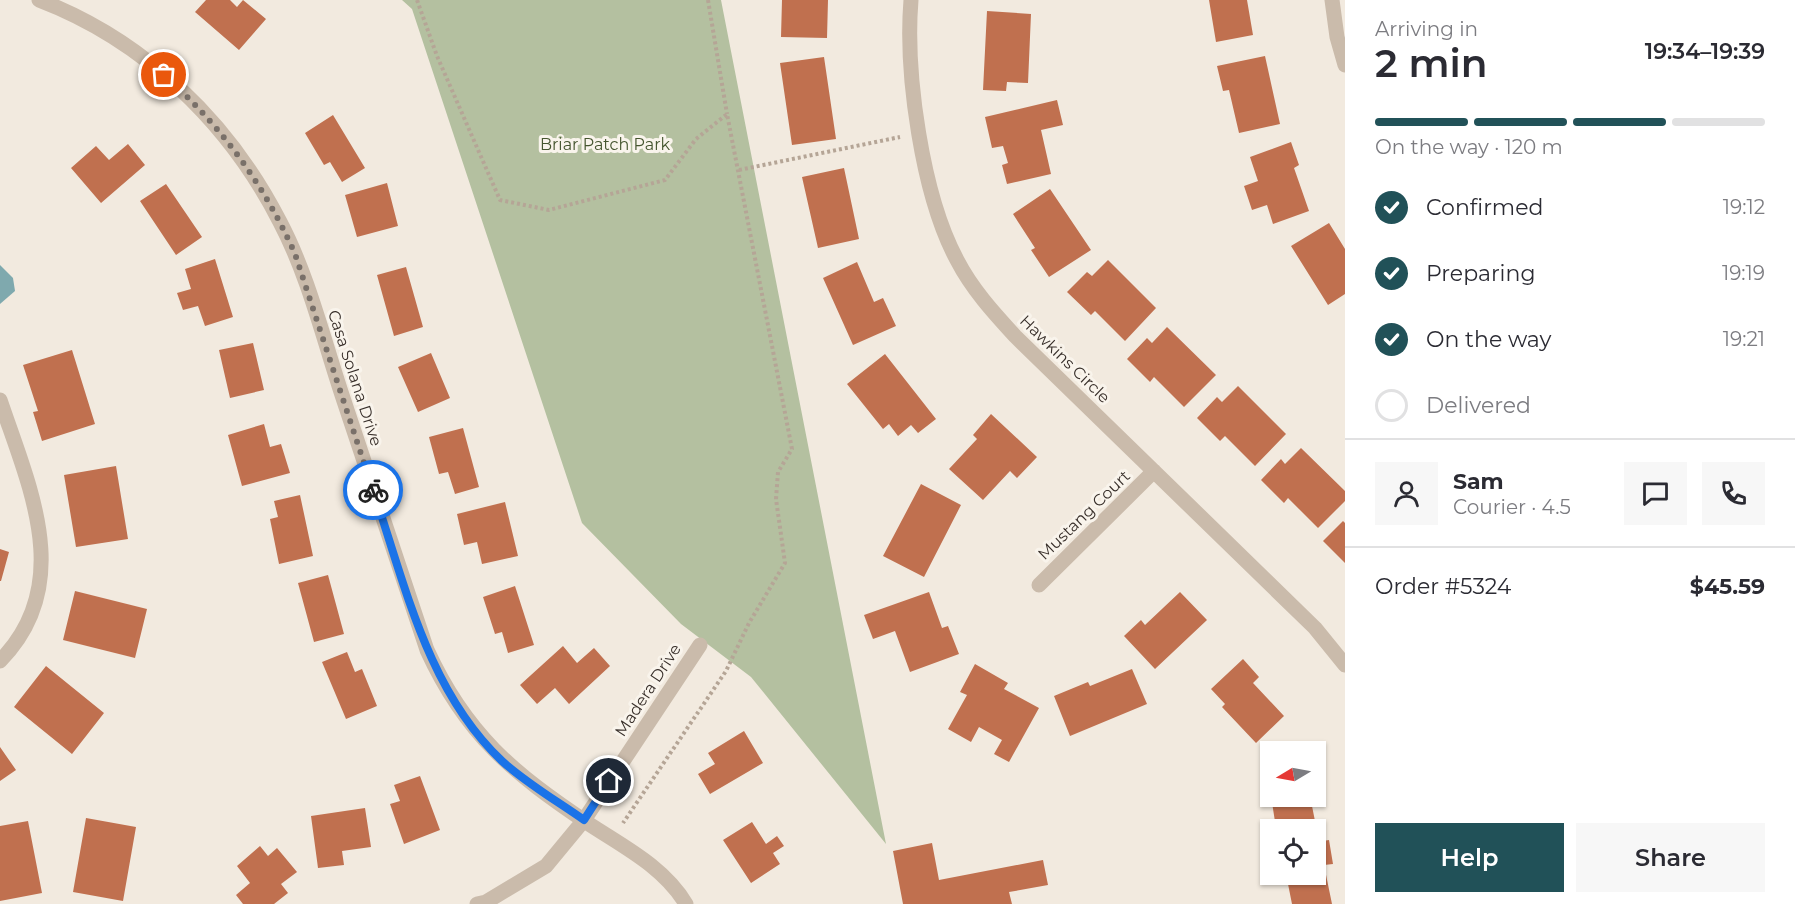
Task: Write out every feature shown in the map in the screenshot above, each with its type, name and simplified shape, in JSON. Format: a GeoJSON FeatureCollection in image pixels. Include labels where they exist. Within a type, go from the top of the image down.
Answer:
{"type":"FeatureCollection","features":[{"type":"Feature","properties":{"kind":"street","name":"Casa Solana Drive"},"geometry":{"type":"LineString","coordinates":[[39,0],[73,15],[135,50],[192,100],[230,142],[257,180],[295,254],[427,650],[441,680],[459,709],[503,761],[664,874],[686,904]]}},
{"type":"Feature","properties":{"kind":"street","name":"Hawkins Circle"},"geometry":{"type":"LineString","coordinates":[[911,0],[910,74],[920,133],[942,226],[956,258],[972,285],[1015,336],[1315,628],[1345,665]]}},
{"type":"Feature","properties":{"kind":"street"},"geometry":{"type":"LineString","coordinates":[[1332,0],[1345,65]]}},
{"type":"Feature","properties":{"kind":"street"},"geometry":{"type":"LineString","coordinates":[[0,400],[35,504],[42,552],[35,600],[20,634],[10,651],[0,661]]}},
{"type":"Feature","properties":{"kind":"street","name":"Mustang Court"},"geometry":{"type":"LineString","coordinates":[[1039,585],[1154,471]]}},
{"type":"Feature","properties":{"kind":"street","name":"Madera Drive"},"geometry":{"type":"LineString","coordinates":[[477,904],[486,902],[546,866],[584,820],[700,645]]}},
{"type":"Feature","properties":{"kind":"path"},"geometry":{"type":"LineString","coordinates":[[417,0],[436,56],[500,200],[549,210],[665,180],[696,139],[727,114]]}},
{"type":"Feature","properties":{"kind":"path"},"geometry":{"type":"LineString","coordinates":[[612,839],[726,671],[749,623],[785,563],[776,499],[778,472],[792,449],[727,114],[708,0]]}},
{"type":"Feature","properties":{"kind":"path"},"geometry":{"type":"LineString","coordinates":[[739,170],[920,133]]}},
{"type":"Feature","properties":{"kind":"green space","name":"Briar Patch Park"},"geometry":{"type":"Polygon","coordinates":[[[402,0],[721,0],[886,844],[751,677],[681,624],[582,523],[412,9],[402,0]]]}},
{"type":"Feature","properties":{"kind":"water"},"geometry":{"type":"Polygon","coordinates":[[[0,265],[13,278],[15,291],[0,304],[0,265]]]}},
{"type":"Feature","properties":{"kind":"building"},"geometry":{"type":"Polygon","coordinates":[[[206,0],[230,0],[237,7],[243,0],[266,19],[239,50],[195,12],[206,0]]]}},
{"type":"Feature","properties":{"kind":"building"},"geometry":{"type":"Polygon","coordinates":[[[782,0],[828,0],[827,38],[781,37],[782,0]]]}},
{"type":"Feature","properties":{"kind":"building"},"geometry":{"type":"Polygon","coordinates":[[[1209,0],[1247,0],[1253,35],[1216,42],[1209,0]]]}},
{"type":"Feature","properties":{"kind":"building"},"geometry":{"type":"Polygon","coordinates":[[[987,11],[1031,14],[1028,83],[1007,82],[1006,91],[983,90],[987,11]]]}},
{"type":"Feature","properties":{"kind":"building"},"geometry":{"type":"Polygon","coordinates":[[[1265,56],[1280,124],[1239,133],[1229,90],[1223,91],[1217,66],[1265,56]]]}},
{"type":"Feature","properties":{"kind":"building"},"geometry":{"type":"Polygon","coordinates":[[[824,57],[836,139],[792,145],[780,63],[824,57]]]}},
{"type":"Feature","properties":{"kind":"building"},"geometry":{"type":"Polygon","coordinates":[[[1057,100],[1063,125],[1041,130],[1051,174],[1007,184],[1002,165],[1008,163],[1003,146],[992,148],[985,117],[1057,100]]]}},
{"type":"Feature","properties":{"kind":"building"},"geometry":{"type":"Polygon","coordinates":[[[333,115],[365,168],[342,182],[330,162],[324,165],[305,133],[333,115]]]}},
{"type":"Feature","properties":{"kind":"building"},"geometry":{"type":"Polygon","coordinates":[[[1291,142],[1299,165],[1294,168],[1309,211],[1273,224],[1267,205],[1252,210],[1244,186],[1258,181],[1250,157],[1291,142]]]}},
{"type":"Feature","properties":{"kind":"building"},"geometry":{"type":"Polygon","coordinates":[[[128,144],[145,165],[101,203],[71,168],[96,146],[109,160],[128,144]]]}},
{"type":"Feature","properties":{"kind":"building"},"geometry":{"type":"Polygon","coordinates":[[[844,168],[859,239],[818,248],[802,177],[844,168]]]}},
{"type":"Feature","properties":{"kind":"building"},"geometry":{"type":"Polygon","coordinates":[[[387,183],[398,226],[357,237],[345,195],[387,183]]]}},
{"type":"Feature","properties":{"kind":"building"},"geometry":{"type":"Polygon","coordinates":[[[166,184],[202,237],[176,255],[140,201],[166,184]]]}},
{"type":"Feature","properties":{"kind":"building"},"geometry":{"type":"Polygon","coordinates":[[[1050,189],[1091,250],[1049,277],[1031,250],[1035,248],[1013,214],[1050,189]]]}},
{"type":"Feature","properties":{"kind":"building"},"geometry":{"type":"Polygon","coordinates":[[[1329,223],[1345,249],[1345,294],[1328,305],[1291,246],[1329,223]]]}},
{"type":"Feature","properties":{"kind":"building"},"geometry":{"type":"Polygon","coordinates":[[[215,259],[233,317],[205,326],[198,306],[183,310],[177,293],[191,289],[185,269],[215,259]]]}},
{"type":"Feature","properties":{"kind":"building"},"geometry":{"type":"Polygon","coordinates":[[[1108,260],[1156,308],[1125,341],[1095,311],[1091,315],[1067,292],[1087,272],[1092,276],[1108,260]]]}},
{"type":"Feature","properties":{"kind":"building"},"geometry":{"type":"Polygon","coordinates":[[[857,262],[874,302],[883,298],[896,326],[853,345],[823,278],[857,262]]]}},
{"type":"Feature","properties":{"kind":"building"},"geometry":{"type":"Polygon","coordinates":[[[406,267],[423,327],[394,336],[377,275],[406,267]]]}},
{"type":"Feature","properties":{"kind":"building"},"geometry":{"type":"Polygon","coordinates":[[[1167,327],[1216,375],[1184,407],[1154,377],[1150,382],[1127,359],[1147,338],[1152,343],[1167,327]]]}},
{"type":"Feature","properties":{"kind":"building"},"geometry":{"type":"Polygon","coordinates":[[[253,343],[264,390],[230,398],[219,350],[253,343]]]}},
{"type":"Feature","properties":{"kind":"building"},"geometry":{"type":"Polygon","coordinates":[[[72,350],[95,424],[42,441],[33,412],[38,411],[23,365],[72,350]]]}},
{"type":"Feature","properties":{"kind":"building"},"geometry":{"type":"Polygon","coordinates":[[[431,353],[450,398],[418,412],[398,367],[431,353]]]}},
{"type":"Feature","properties":{"kind":"building"},"geometry":{"type":"Polygon","coordinates":[[[885,354],[936,419],[918,433],[911,425],[898,436],[889,424],[883,429],[847,384],[885,354]]]}},
{"type":"Feature","properties":{"kind":"building"},"geometry":{"type":"Polygon","coordinates":[[[1238,386],[1286,434],[1255,466],[1225,436],[1220,441],[1197,418],[1217,397],[1222,402],[1238,386]]]}},
{"type":"Feature","properties":{"kind":"building"},"geometry":{"type":"Polygon","coordinates":[[[991,414],[1037,457],[1017,478],[1010,471],[983,500],[949,469],[977,439],[973,435],[991,414]]]}},
{"type":"Feature","properties":{"kind":"building"},"geometry":{"type":"Polygon","coordinates":[[[264,424],[270,447],[281,444],[290,473],[242,486],[228,435],[264,424]]]}},
{"type":"Feature","properties":{"kind":"building"},"geometry":{"type":"Polygon","coordinates":[[[463,428],[479,487],[455,494],[448,472],[439,474],[429,437],[463,428]]]}},
{"type":"Feature","properties":{"kind":"building"},"geometry":{"type":"Polygon","coordinates":[[[1301,448],[1345,491],[1345,501],[1318,528],[1288,498],[1284,503],[1261,480],[1281,459],[1285,464],[1301,448]]]}},
{"type":"Feature","properties":{"kind":"building"},"geometry":{"type":"Polygon","coordinates":[[[116,466],[128,539],[76,547],[64,475],[116,466]]]}},
{"type":"Feature","properties":{"kind":"building"},"geometry":{"type":"Polygon","coordinates":[[[921,484],[961,505],[924,577],[883,556],[921,484]]]}},
{"type":"Feature","properties":{"kind":"building"},"geometry":{"type":"Polygon","coordinates":[[[300,495],[313,556],[279,564],[270,519],[278,517],[274,501],[300,495]]]}},
{"type":"Feature","properties":{"kind":"building"},"geometry":{"type":"Polygon","coordinates":[[[505,502],[518,556],[482,564],[477,542],[464,545],[457,514],[505,502]]]}},
{"type":"Feature","properties":{"kind":"building"},"geometry":{"type":"Polygon","coordinates":[[[1343,521],[1345,523],[1345,563],[1323,541],[1343,521]]]}},
{"type":"Feature","properties":{"kind":"building"},"geometry":{"type":"Polygon","coordinates":[[[0,549],[9,552],[1,581],[0,581],[0,549]]]}},
{"type":"Feature","properties":{"kind":"building"},"geometry":{"type":"Polygon","coordinates":[[[328,575],[344,634],[314,642],[298,583],[328,575]]]}},
{"type":"Feature","properties":{"kind":"building"},"geometry":{"type":"Polygon","coordinates":[[[515,586],[534,645],[508,653],[502,632],[495,634],[483,597],[515,586]]]}},
{"type":"Feature","properties":{"kind":"building"},"geometry":{"type":"Polygon","coordinates":[[[75,591],[147,609],[135,658],[63,640],[75,591]]]}},
{"type":"Feature","properties":{"kind":"building"},"geometry":{"type":"Polygon","coordinates":[[[929,592],[942,628],[948,626],[959,654],[910,672],[895,631],[873,639],[864,615],[929,592]]]}},
{"type":"Feature","properties":{"kind":"building"},"geometry":{"type":"Polygon","coordinates":[[[1180,592],[1207,620],[1155,669],[1124,636],[1141,620],[1145,625],[1180,592]]]}},
{"type":"Feature","properties":{"kind":"building"},"geometry":{"type":"Polygon","coordinates":[[[563,646],[577,663],[594,648],[610,666],[569,704],[555,688],[537,704],[520,685],[563,646]]]}},
{"type":"Feature","properties":{"kind":"building"},"geometry":{"type":"Polygon","coordinates":[[[347,652],[355,672],[362,669],[377,706],[346,719],[322,662],[347,652]]]}},
{"type":"Feature","properties":{"kind":"building"},"geometry":{"type":"Polygon","coordinates":[[[1243,659],[1259,677],[1253,683],[1284,716],[1256,743],[1222,707],[1225,704],[1211,689],[1243,659]]]}},
{"type":"Feature","properties":{"kind":"building"},"geometry":{"type":"Polygon","coordinates":[[[975,664],[1008,683],[1004,689],[1039,708],[1009,762],[994,754],[1002,740],[979,727],[971,742],[948,729],[967,695],[960,692],[975,664]]]}},
{"type":"Feature","properties":{"kind":"building"},"geometry":{"type":"Polygon","coordinates":[[[46,666],[104,713],[72,754],[14,707],[46,666]]]}},
{"type":"Feature","properties":{"kind":"building"},"geometry":{"type":"Polygon","coordinates":[[[1132,669],[1147,704],[1070,736],[1054,696],[1088,682],[1090,686],[1132,669]]]}},
{"type":"Feature","properties":{"kind":"building"},"geometry":{"type":"Polygon","coordinates":[[[744,731],[763,763],[710,794],[698,774],[715,764],[708,753],[744,731]]]}},
{"type":"Feature","properties":{"kind":"building"},"geometry":{"type":"Polygon","coordinates":[[[0,747],[16,770],[0,781],[0,747]]]}},
{"type":"Feature","properties":{"kind":"building"},"geometry":{"type":"Polygon","coordinates":[[[420,776],[440,830],[404,844],[390,804],[400,801],[394,785],[420,776]]]}},
{"type":"Feature","properties":{"kind":"building"},"geometry":{"type":"Polygon","coordinates":[[[1273,807],[1312,807],[1315,819],[1275,819],[1273,807]]]}},
{"type":"Feature","properties":{"kind":"building"},"geometry":{"type":"Polygon","coordinates":[[[365,808],[371,847],[342,851],[344,865],[318,868],[311,816],[365,808]]]}},
{"type":"Feature","properties":{"kind":"building"},"geometry":{"type":"Polygon","coordinates":[[[86,818],[136,827],[123,901],[73,892],[86,818]]]}},
{"type":"Feature","properties":{"kind":"building"},"geometry":{"type":"Polygon","coordinates":[[[28,821],[42,893],[0,901],[0,826],[28,821]]]}},
{"type":"Feature","properties":{"kind":"building"},"geometry":{"type":"Polygon","coordinates":[[[752,822],[766,844],[777,836],[784,846],[773,853],[780,864],[751,883],[723,840],[752,822]]]}},
{"type":"Feature","properties":{"kind":"building"},"geometry":{"type":"Polygon","coordinates":[[[1326,840],[1329,840],[1333,864],[1326,865],[1326,840]]]}},
{"type":"Feature","properties":{"kind":"building"},"geometry":{"type":"Polygon","coordinates":[[[932,843],[939,880],[1043,860],[1048,885],[1009,892],[1012,904],[903,904],[893,851],[932,843]]]}},
{"type":"Feature","properties":{"kind":"building"},"geometry":{"type":"Polygon","coordinates":[[[260,846],[268,856],[277,848],[297,872],[281,884],[288,893],[274,904],[243,904],[236,895],[250,883],[237,866],[260,846]]]}},
{"type":"Feature","properties":{"kind":"building"},"geometry":{"type":"Polygon","coordinates":[[[1326,875],[1332,904],[1292,904],[1288,885],[1326,885],[1326,875]]]}},
{"type":"Feature","properties":{"kind":"way so far"},"geometry":{"type":"LineString","coordinates":[[164,75],[192,100],[230,142],[257,180],[281,222],[295,254],[373,490]]}},
{"type":"Feature","properties":{"kind":"route"},"geometry":{"type":"LineString","coordinates":[[373,490],[427,650],[450,695],[480,736],[503,761],[584,820],[609,781]]}}]}
